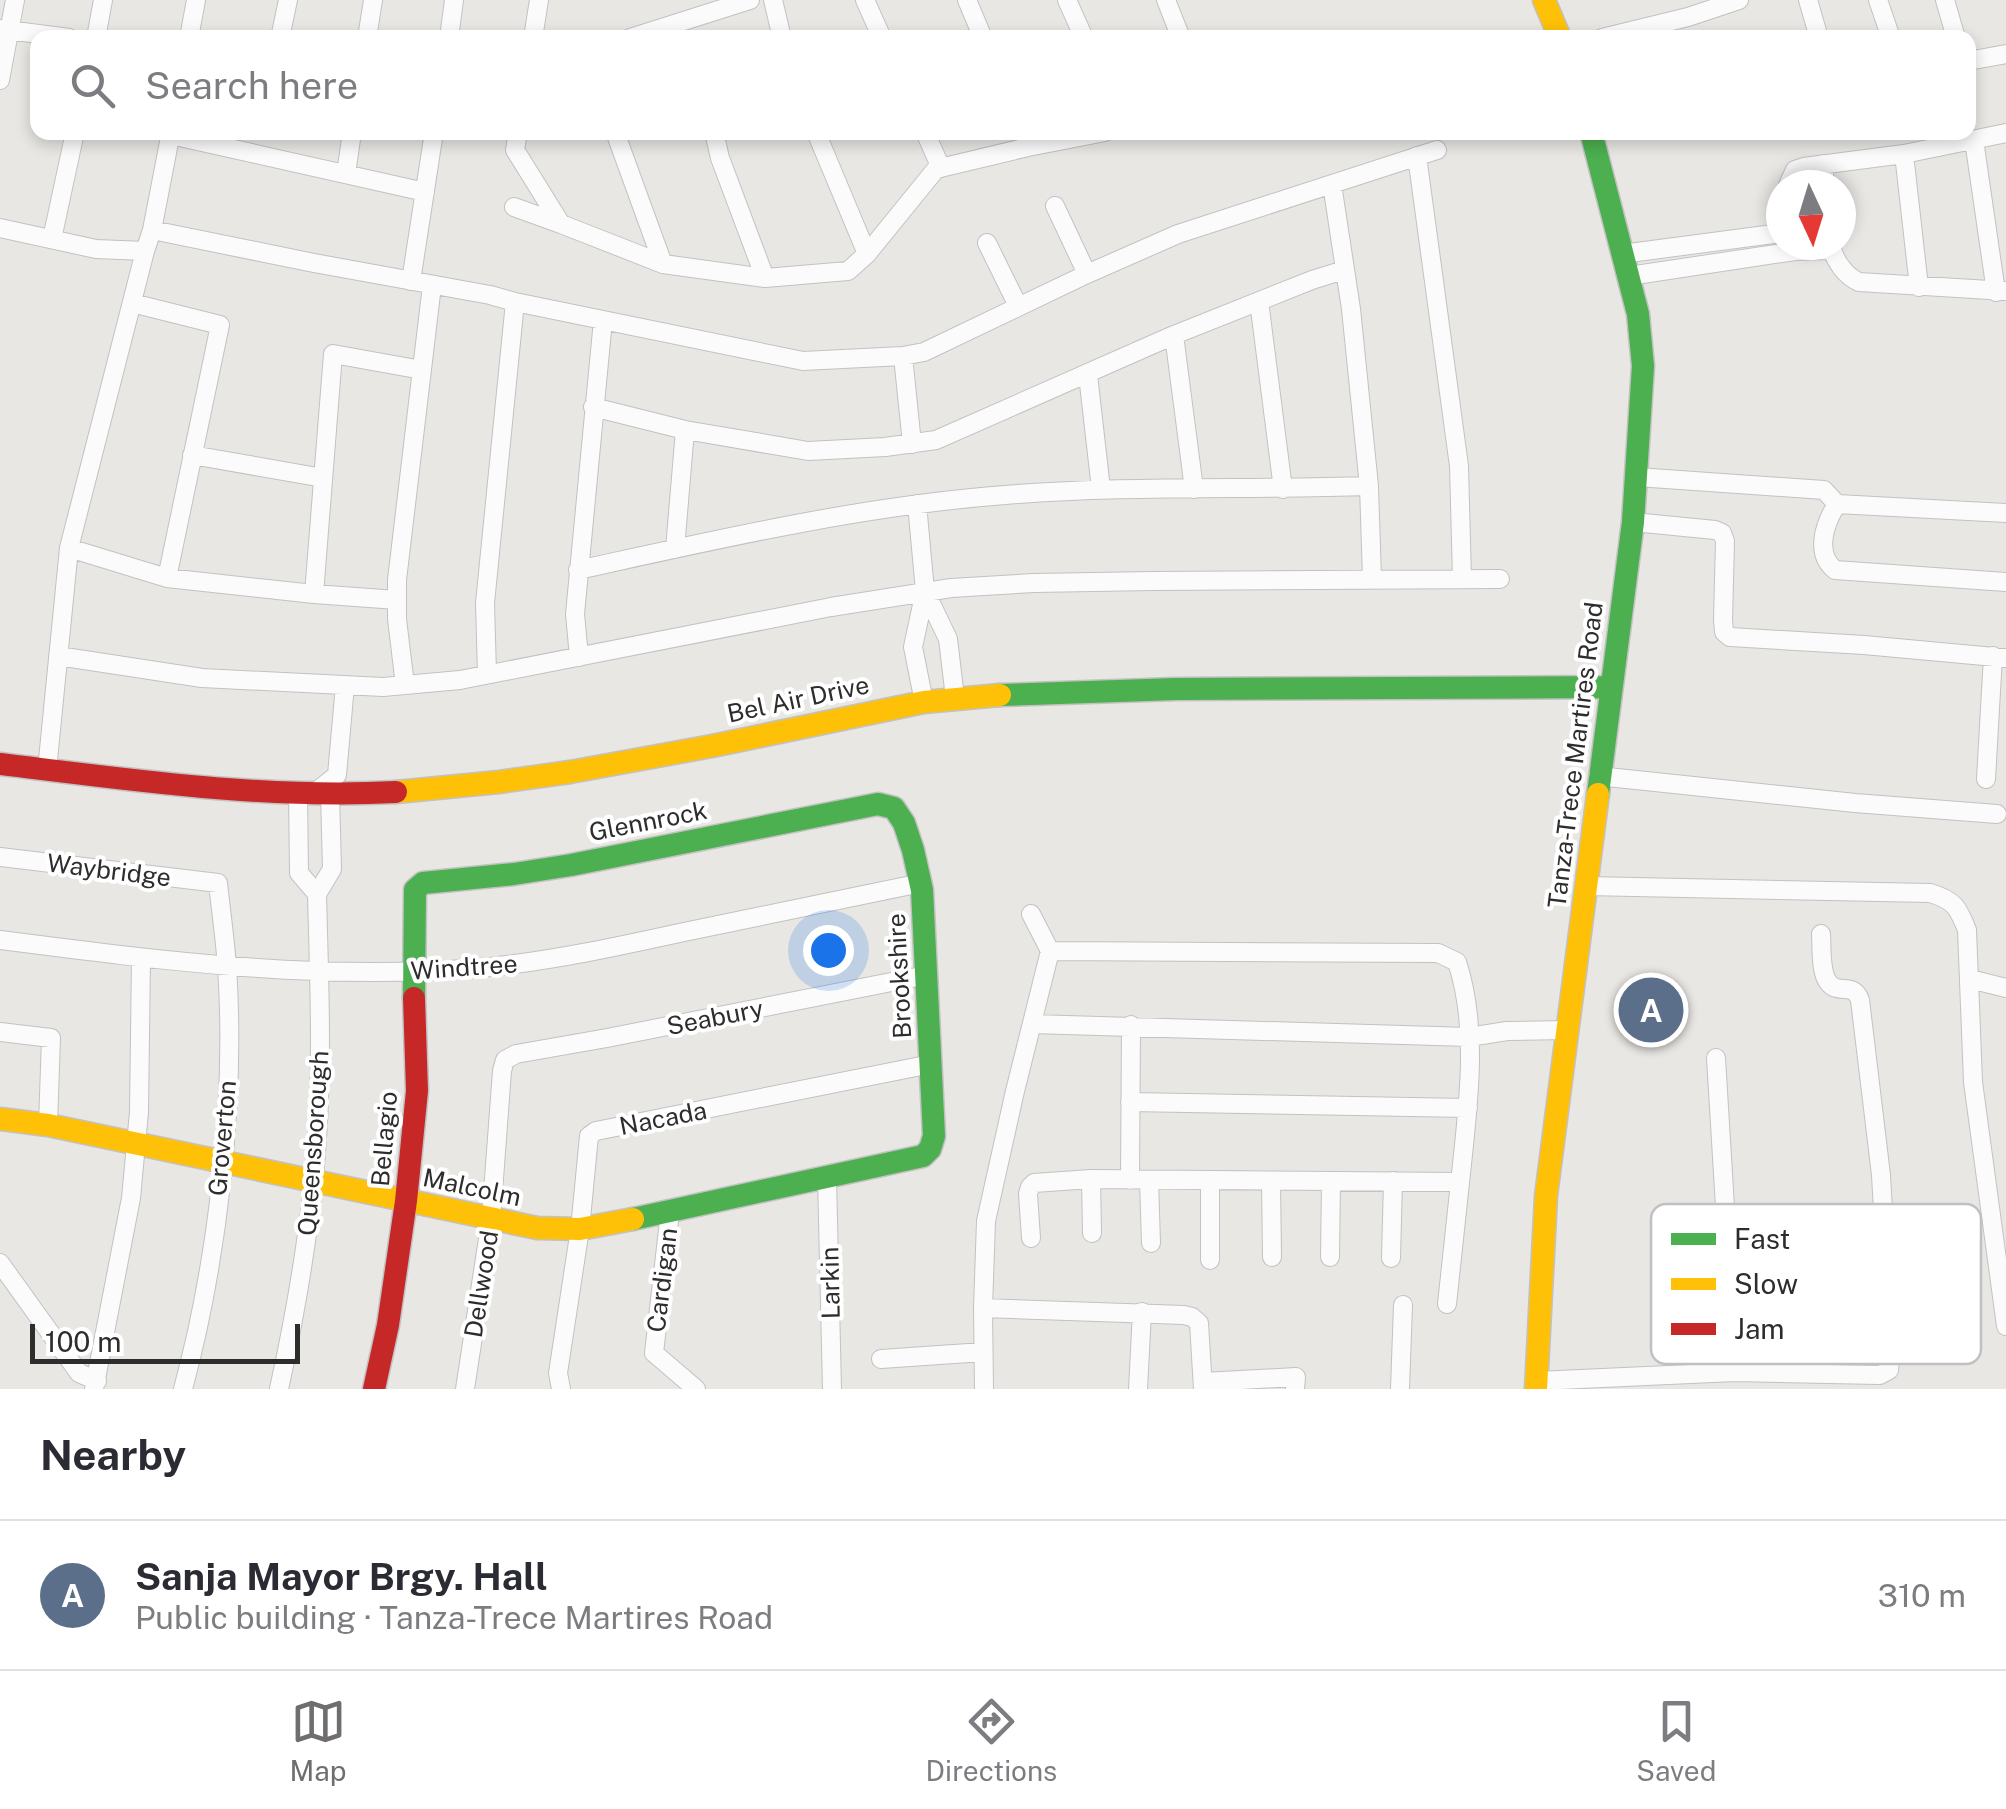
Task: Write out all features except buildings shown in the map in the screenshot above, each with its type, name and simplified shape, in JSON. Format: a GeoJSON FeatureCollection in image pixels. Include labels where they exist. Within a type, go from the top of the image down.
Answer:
{"type":"FeatureCollection","features":[{"type":"Feature","properties":{"kind":"street"},"geometry":{"type":"LineString","coordinates":[[0,80],[4,29],[14,0]]}},
{"type":"Feature","properties":{"kind":"street"},"geometry":{"type":"LineString","coordinates":[[97,30],[103,0]]}},
{"type":"Feature","properties":{"kind":"street"},"geometry":{"type":"LineString","coordinates":[[190,30],[196,0]]}},
{"type":"Feature","properties":{"kind":"street"},"geometry":{"type":"LineString","coordinates":[[282,30],[288,0]]}},
{"type":"Feature","properties":{"kind":"street"},"geometry":{"type":"LineString","coordinates":[[368,30],[372,0]]}},
{"type":"Feature","properties":{"kind":"street"},"geometry":{"type":"LineString","coordinates":[[449,30],[454,0]]}},
{"type":"Feature","properties":{"kind":"street"},"geometry":{"type":"LineString","coordinates":[[534,30],[539,0]]}},
{"type":"Feature","properties":{"kind":"street"},"geometry":{"type":"LineString","coordinates":[[655,30],[750,0]]}},
{"type":"Feature","properties":{"kind":"street"},"geometry":{"type":"LineString","coordinates":[[773,0],[780,30]]}},
{"type":"Feature","properties":{"kind":"street"},"geometry":{"type":"LineString","coordinates":[[865,0],[878,30]]}},
{"type":"Feature","properties":{"kind":"street"},"geometry":{"type":"LineString","coordinates":[[967,0],[980,30]]}},
{"type":"Feature","properties":{"kind":"street"},"geometry":{"type":"LineString","coordinates":[[1068,0],[1081,30]]}},
{"type":"Feature","properties":{"kind":"street"},"geometry":{"type":"LineString","coordinates":[[1166,0],[1178,30]]}},
{"type":"Feature","properties":{"kind":"street"},"geometry":{"type":"LineString","coordinates":[[1544,0],[1557,30]]}},
{"type":"Feature","properties":{"kind":"street"},"geometry":{"type":"LineString","coordinates":[[1635,30],[1739,0]]}},
{"type":"Feature","properties":{"kind":"street"},"geometry":{"type":"LineString","coordinates":[[1808,0],[1817,30]]}},
{"type":"Feature","properties":{"kind":"street"},"geometry":{"type":"LineString","coordinates":[[1878,0],[1887,30]]}},
{"type":"Feature","properties":{"kind":"street"},"geometry":{"type":"LineString","coordinates":[[1945,0],[1954,30]]}},
{"type":"Feature","properties":{"kind":"street"},"geometry":{"type":"LineString","coordinates":[[695,17],[697,30]]}},
{"type":"Feature","properties":{"kind":"street"},"geometry":{"type":"LineString","coordinates":[[4,29],[30,33]]}},
{"type":"Feature","properties":{"kind":"street"},"geometry":{"type":"LineString","coordinates":[[1976,60],[2006,54]]}},
{"type":"Feature","properties":{"kind":"street"},"geometry":{"type":"LineString","coordinates":[[1976,140],[2006,133]]}},
{"type":"Feature","properties":{"kind":"street"},"geometry":{"type":"LineString","coordinates":[[52,239],[73,140]]}},
{"type":"Feature","properties":{"kind":"street"},"geometry":{"type":"LineString","coordinates":[[47,770],[69,548],[152,230],[170,140]]}},
{"type":"Feature","properties":{"kind":"street"},"geometry":{"type":"LineString","coordinates":[[197,140],[425,192]]}},
{"type":"Feature","properties":{"kind":"street"},"geometry":{"type":"LineString","coordinates":[[257,154],[260,140]]}},
{"type":"Feature","properties":{"kind":"street"},"geometry":{"type":"LineString","coordinates":[[346,174],[351,140]]}},
{"type":"Feature","properties":{"kind":"street"},"geometry":{"type":"LineString","coordinates":[[411,280],[433,140]]}},
{"type":"Feature","properties":{"kind":"street"},"geometry":{"type":"LineString","coordinates":[[517,140],[515,150],[562,224]]}},
{"type":"Feature","properties":{"kind":"street"},"geometry":{"type":"LineString","coordinates":[[618,140],[663,264]]}},
{"type":"Feature","properties":{"kind":"street"},"geometry":{"type":"LineString","coordinates":[[716,140],[764,278]]}},
{"type":"Feature","properties":{"kind":"street"},"geometry":{"type":"LineString","coordinates":[[819,140],[867,254]]}},
{"type":"Feature","properties":{"kind":"street"},"geometry":{"type":"LineString","coordinates":[[928,140],[940,168]]}},
{"type":"Feature","properties":{"kind":"street"},"geometry":{"type":"LineString","coordinates":[[514,207],[663,264],[764,278],[848,271],[867,254],[936,169],[1025,140]]}},
{"type":"Feature","properties":{"kind":"street","name":"Tanza-Trece Martires Road"},"geometry":{"type":"LineString","coordinates":[[1536,1385],[1546,1196],[1633,522],[1643,366],[1638,314],[1593,140]]}},
{"type":"Feature","properties":{"kind":"street"},"geometry":{"type":"LineString","coordinates":[[1795,170],[1974,140],[2001,291],[1859,282],[1850,278],[1838,260]]}},
{"type":"Feature","properties":{"kind":"street"},"geometry":{"type":"LineString","coordinates":[[152,230],[803,361],[902,356],[924,352],[1178,234],[1437,150]]}},
{"type":"Feature","properties":{"kind":"street"},"geometry":{"type":"LineString","coordinates":[[1904,154],[1919,287]]}},
{"type":"Feature","properties":{"kind":"street"},"geometry":{"type":"LineString","coordinates":[[1418,156],[1459,466],[1462,579]]}},
{"type":"Feature","properties":{"kind":"street"},"geometry":{"type":"LineString","coordinates":[[1823,164],[1824,170]]}},
{"type":"Feature","properties":{"kind":"street"},"geometry":{"type":"LineString","coordinates":[[1332,184],[1370,486],[1372,578]]}},
{"type":"Feature","properties":{"kind":"street"},"geometry":{"type":"LineString","coordinates":[[1055,206],[1087,274]]}},
{"type":"Feature","properties":{"kind":"street"},"geometry":{"type":"LineString","coordinates":[[0,228],[96,248],[145,252]]}},
{"type":"Feature","properties":{"kind":"street"},"geometry":{"type":"LineString","coordinates":[[1625,265],[1766,235]]}},
{"type":"Feature","properties":{"kind":"street"},"geometry":{"type":"LineString","coordinates":[[988,243],[1018,306]]}},
{"type":"Feature","properties":{"kind":"street"},"geometry":{"type":"LineString","coordinates":[[1625,265],[1766,251]]}},
{"type":"Feature","properties":{"kind":"street"},"geometry":{"type":"LineString","coordinates":[[593,407],[686,430],[808,452],[936,440],[1174,335],[1344,270]]}},
{"type":"Feature","properties":{"kind":"street"},"geometry":{"type":"LineString","coordinates":[[405,685],[397,580],[432,284]]}},
{"type":"Feature","properties":{"kind":"street"},"geometry":{"type":"LineString","coordinates":[[1259,301],[1283,489]]}},
{"type":"Feature","properties":{"kind":"street"},"geometry":{"type":"LineString","coordinates":[[487,674],[485,603],[515,302]]}},
{"type":"Feature","properties":{"kind":"street"},"geometry":{"type":"LineString","coordinates":[[132,303],[220,325],[167,578]]}},
{"type":"Feature","properties":{"kind":"street"},"geometry":{"type":"LineString","coordinates":[[579,657],[575,614],[578,570],[602,320]]}},
{"type":"Feature","properties":{"kind":"street"},"geometry":{"type":"LineString","coordinates":[[1174,335],[1194,489]]}},
{"type":"Feature","properties":{"kind":"street"},"geometry":{"type":"LineString","coordinates":[[314,594],[333,354],[422,370]]}},
{"type":"Feature","properties":{"kind":"street"},"geometry":{"type":"LineString","coordinates":[[902,356],[912,444]]}},
{"type":"Feature","properties":{"kind":"street"},"geometry":{"type":"LineString","coordinates":[[1088,374],[1102,490]]}},
{"type":"Feature","properties":{"kind":"street"},"geometry":{"type":"LineString","coordinates":[[675,549],[686,430]]}},
{"type":"Feature","properties":{"kind":"street"},"geometry":{"type":"LineString","coordinates":[[192,456],[323,478]]}},
{"type":"Feature","properties":{"kind":"street"},"geometry":{"type":"LineString","coordinates":[[1637,477],[1824,490],[1837,504],[2006,513]]}},
{"type":"Feature","properties":{"kind":"street"},"geometry":{"type":"LineString","coordinates":[[578,570],[866,511],[1006,494],[1370,486]]}},
{"type":"Feature","properties":{"kind":"street"},"geometry":{"type":"LineString","coordinates":[[917,504],[924,590],[913,647],[924,702]]}},
{"type":"Feature","properties":{"kind":"street"},"geometry":{"type":"LineString","coordinates":[[1837,504],[1827,520],[1823,547],[1828,565],[1835,570],[2006,582]]}},
{"type":"Feature","properties":{"kind":"street"},"geometry":{"type":"LineString","coordinates":[[1633,522],[1722,533],[1723,620],[1724,632],[1730,637],[2000,657],[1986,779]]}},
{"type":"Feature","properties":{"kind":"street"},"geometry":{"type":"LineString","coordinates":[[69,548],[167,578],[397,600]]}},
{"type":"Feature","properties":{"kind":"street"},"geometry":{"type":"LineString","coordinates":[[58,656],[202,678],[382,687],[460,680],[924,590],[1034,583],[1500,579]]}},
{"type":"Feature","properties":{"kind":"street"},"geometry":{"type":"LineString","coordinates":[[924,590],[948,639],[955,698]]}},
{"type":"Feature","properties":{"kind":"street"},"geometry":{"type":"LineString","coordinates":[[314,794],[332,869],[316,894],[299,872],[314,794],[337,775],[345,685]]}},
{"type":"Feature","properties":{"kind":"street","name":"Bel Air Drive"},"geometry":{"type":"LineString","coordinates":[[0,764],[257,793],[438,790],[544,778],[955,698],[1156,689],[1611,687]]}},
{"type":"Feature","properties":{"kind":"street"},"geometry":{"type":"LineString","coordinates":[[1598,776],[1997,814]]}},
{"type":"Feature","properties":{"kind":"street","name":"Glennrock"},"geometry":{"type":"LineString","coordinates":[[415,890],[422,884],[514,874],[878,804],[893,807]]}},
{"type":"Feature","properties":{"kind":"street","name":"Brookshire"},"geometry":{"type":"LineString","coordinates":[[893,807],[902,817],[921,883],[934,1136],[930,1149]]}},
{"type":"Feature","properties":{"kind":"street","name":"Waybridge"},"geometry":{"type":"LineString","coordinates":[[0,857],[218,883]]}},
{"type":"Feature","properties":{"kind":"street","name":"Groverton"},"geometry":{"type":"LineString","coordinates":[[183,1389],[207,1283],[223,1162],[229,1038],[227,966],[218,883]]}},
{"type":"Feature","properties":{"kind":"street","name":"Windtree"},"geometry":{"type":"LineString","coordinates":[[0,940],[227,966],[319,972],[413,972],[592,952],[921,883]]}},
{"type":"Feature","properties":{"kind":"street"},"geometry":{"type":"LineString","coordinates":[[1586,886],[1930,893],[1949,898],[1967,930],[1974,1082],[2006,1326]]}},
{"type":"Feature","properties":{"kind":"street","name":"Bellagio"},"geometry":{"type":"LineString","coordinates":[[374,1389],[388,1325],[406,1202],[417,1090],[415,890]]}},
{"type":"Feature","properties":{"kind":"street","name":"Queensborough"},"geometry":{"type":"LineString","coordinates":[[279,1389],[301,1277],[313,1180],[321,1041],[316,894]]}},
{"type":"Feature","properties":{"kind":"street"},"geometry":{"type":"LineString","coordinates":[[984,1389],[986,1220],[1050,950],[1031,914]]}},
{"type":"Feature","properties":{"kind":"street"},"geometry":{"type":"LineString","coordinates":[[1821,934],[1829,984],[1859,994],[1883,1204]]}},
{"type":"Feature","properties":{"kind":"street"},"geometry":{"type":"LineString","coordinates":[[1050,950],[1438,954],[1458,962],[1466,990],[1468,1108],[1447,1304]]}},
{"type":"Feature","properties":{"kind":"street"},"geometry":{"type":"LineString","coordinates":[[0,1263],[79,1374],[95,1385],[131,1198],[139,1112],[141,958]]}},
{"type":"Feature","properties":{"kind":"street","name":"Seabury"},"geometry":{"type":"LineString","coordinates":[[505,1060],[516,1054],[927,975]]}},
{"type":"Feature","properties":{"kind":"street"},"geometry":{"type":"LineString","coordinates":[[1970,979],[2006,988]]}},
{"type":"Feature","properties":{"kind":"street"},"geometry":{"type":"LineString","coordinates":[[1032,1024],[1469,1037],[1507,1031],[1566,1036]]}},
{"type":"Feature","properties":{"kind":"street"},"geometry":{"type":"LineString","coordinates":[[1131,1025],[1130,1102],[1151,1243]]}},
{"type":"Feature","properties":{"kind":"street"},"geometry":{"type":"LineString","coordinates":[[0,1032],[50,1038],[48,1125]]}},
{"type":"Feature","properties":{"kind":"street"},"geometry":{"type":"LineString","coordinates":[[1716,1058],[1725,1204]]}},
{"type":"Feature","properties":{"kind":"street","name":"Dellwood"},"geometry":{"type":"LineString","coordinates":[[465,1389],[491,1220],[505,1060]]}},
{"type":"Feature","properties":{"kind":"street","name":"Nacada"},"geometry":{"type":"LineString","coordinates":[[561,1389],[558,1373],[580,1228],[589,1136],[596,1131],[931,1064]]}},
{"type":"Feature","properties":{"kind":"street"},"geometry":{"type":"LineString","coordinates":[[1130,1102],[1468,1108]]}},
{"type":"Feature","properties":{"kind":"street","name":"Malcolm"},"geometry":{"type":"LineString","coordinates":[[0,1119],[48,1125],[537,1228],[580,1228],[670,1212],[923,1156],[930,1149]]}},
{"type":"Feature","properties":{"kind":"street","name":"Larkin"},"geometry":{"type":"LineString","coordinates":[[827,1177],[832,1389]]}},
{"type":"Feature","properties":{"kind":"street"},"geometry":{"type":"LineString","coordinates":[[1090,1180],[1092,1233]]}},
{"type":"Feature","properties":{"kind":"street"},"geometry":{"type":"LineString","coordinates":[[1210,1180],[1210,1260]]}},
{"type":"Feature","properties":{"kind":"street"},"geometry":{"type":"LineString","coordinates":[[1271,1180],[1272,1257]]}},
{"type":"Feature","properties":{"kind":"street"},"geometry":{"type":"LineString","coordinates":[[1330,1181],[1330,1258]]}},
{"type":"Feature","properties":{"kind":"street"},"geometry":{"type":"LineString","coordinates":[[1391,1258],[1393,1181]]}},
{"type":"Feature","properties":{"kind":"street"},"geometry":{"type":"LineString","coordinates":[[1031,1238],[1030,1187],[1034,1183],[1460,1182]]}},
{"type":"Feature","properties":{"kind":"street","name":"Cardigan"},"geometry":{"type":"LineString","coordinates":[[670,1212],[654,1353],[696,1389]]}},
{"type":"Feature","properties":{"kind":"street"},"geometry":{"type":"LineString","coordinates":[[1400,1389],[1403,1306]]}},
{"type":"Feature","properties":{"kind":"street"},"geometry":{"type":"LineString","coordinates":[[982,1308],[1192,1316],[1200,1323],[1203,1385],[1296,1377],[1295,1389]]}},
{"type":"Feature","properties":{"kind":"street"},"geometry":{"type":"LineString","coordinates":[[1138,1389],[1142,1312]]}},
{"type":"Feature","properties":{"kind":"street"},"geometry":{"type":"LineString","coordinates":[[882,1359],[983,1352]]}},
{"type":"Feature","properties":{"kind":"street"},"geometry":{"type":"LineString","coordinates":[[1735,1364],[1735,1372]]}},
{"type":"Feature","properties":{"kind":"street"},"geometry":{"type":"LineString","coordinates":[[1536,1385],[1735,1372],[1880,1375],[1889,1370],[1890,1364]]}},
{"type":"Feature","properties":{"kind":"traffic: fast"},"geometry":{"type":"LineString","coordinates":[[1593,140],[1638,314],[1643,366],[1633,522],[1598,794]]}},
{"type":"Feature","properties":{"kind":"traffic: fast"},"geometry":{"type":"LineString","coordinates":[[1000,695],[1176,689],[1611,687]]}},
{"type":"Feature","properties":{"kind":"traffic: fast"},"geometry":{"type":"LineString","coordinates":[[414,998],[415,890],[423,883],[571,865],[878,804],[894,808],[904,823],[922,890],[934,1136],[930,1149],[923,1156],[633,1219]]}},
{"type":"Feature","properties":{"kind":"traffic: slow"},"geometry":{"type":"LineString","coordinates":[[1544,0],[1557,30]]}},
{"type":"Feature","properties":{"kind":"traffic: slow"},"geometry":{"type":"LineString","coordinates":[[396,792],[570,772],[924,702],[1000,695]]}},
{"type":"Feature","properties":{"kind":"traffic: slow"},"geometry":{"type":"LineString","coordinates":[[1536,1389],[1546,1196],[1598,794]]}},
{"type":"Feature","properties":{"kind":"traffic: slow"},"geometry":{"type":"LineString","coordinates":[[0,1119],[48,1125],[537,1228],[580,1229],[633,1219]]}},
{"type":"Feature","properties":{"kind":"traffic: jam"},"geometry":{"type":"LineString","coordinates":[[0,764],[247,790],[396,792]]}},
{"type":"Feature","properties":{"kind":"traffic: jam"},"geometry":{"type":"LineString","coordinates":[[374,1389],[388,1325],[406,1201],[417,1091],[414,998]]}},
{"type":"Feature","properties":{"kind":"place","name":"Sanja Mayor Brgy. Hall"},"geometry":{"type":"Point","coordinates":[1651,1010]}}]}
